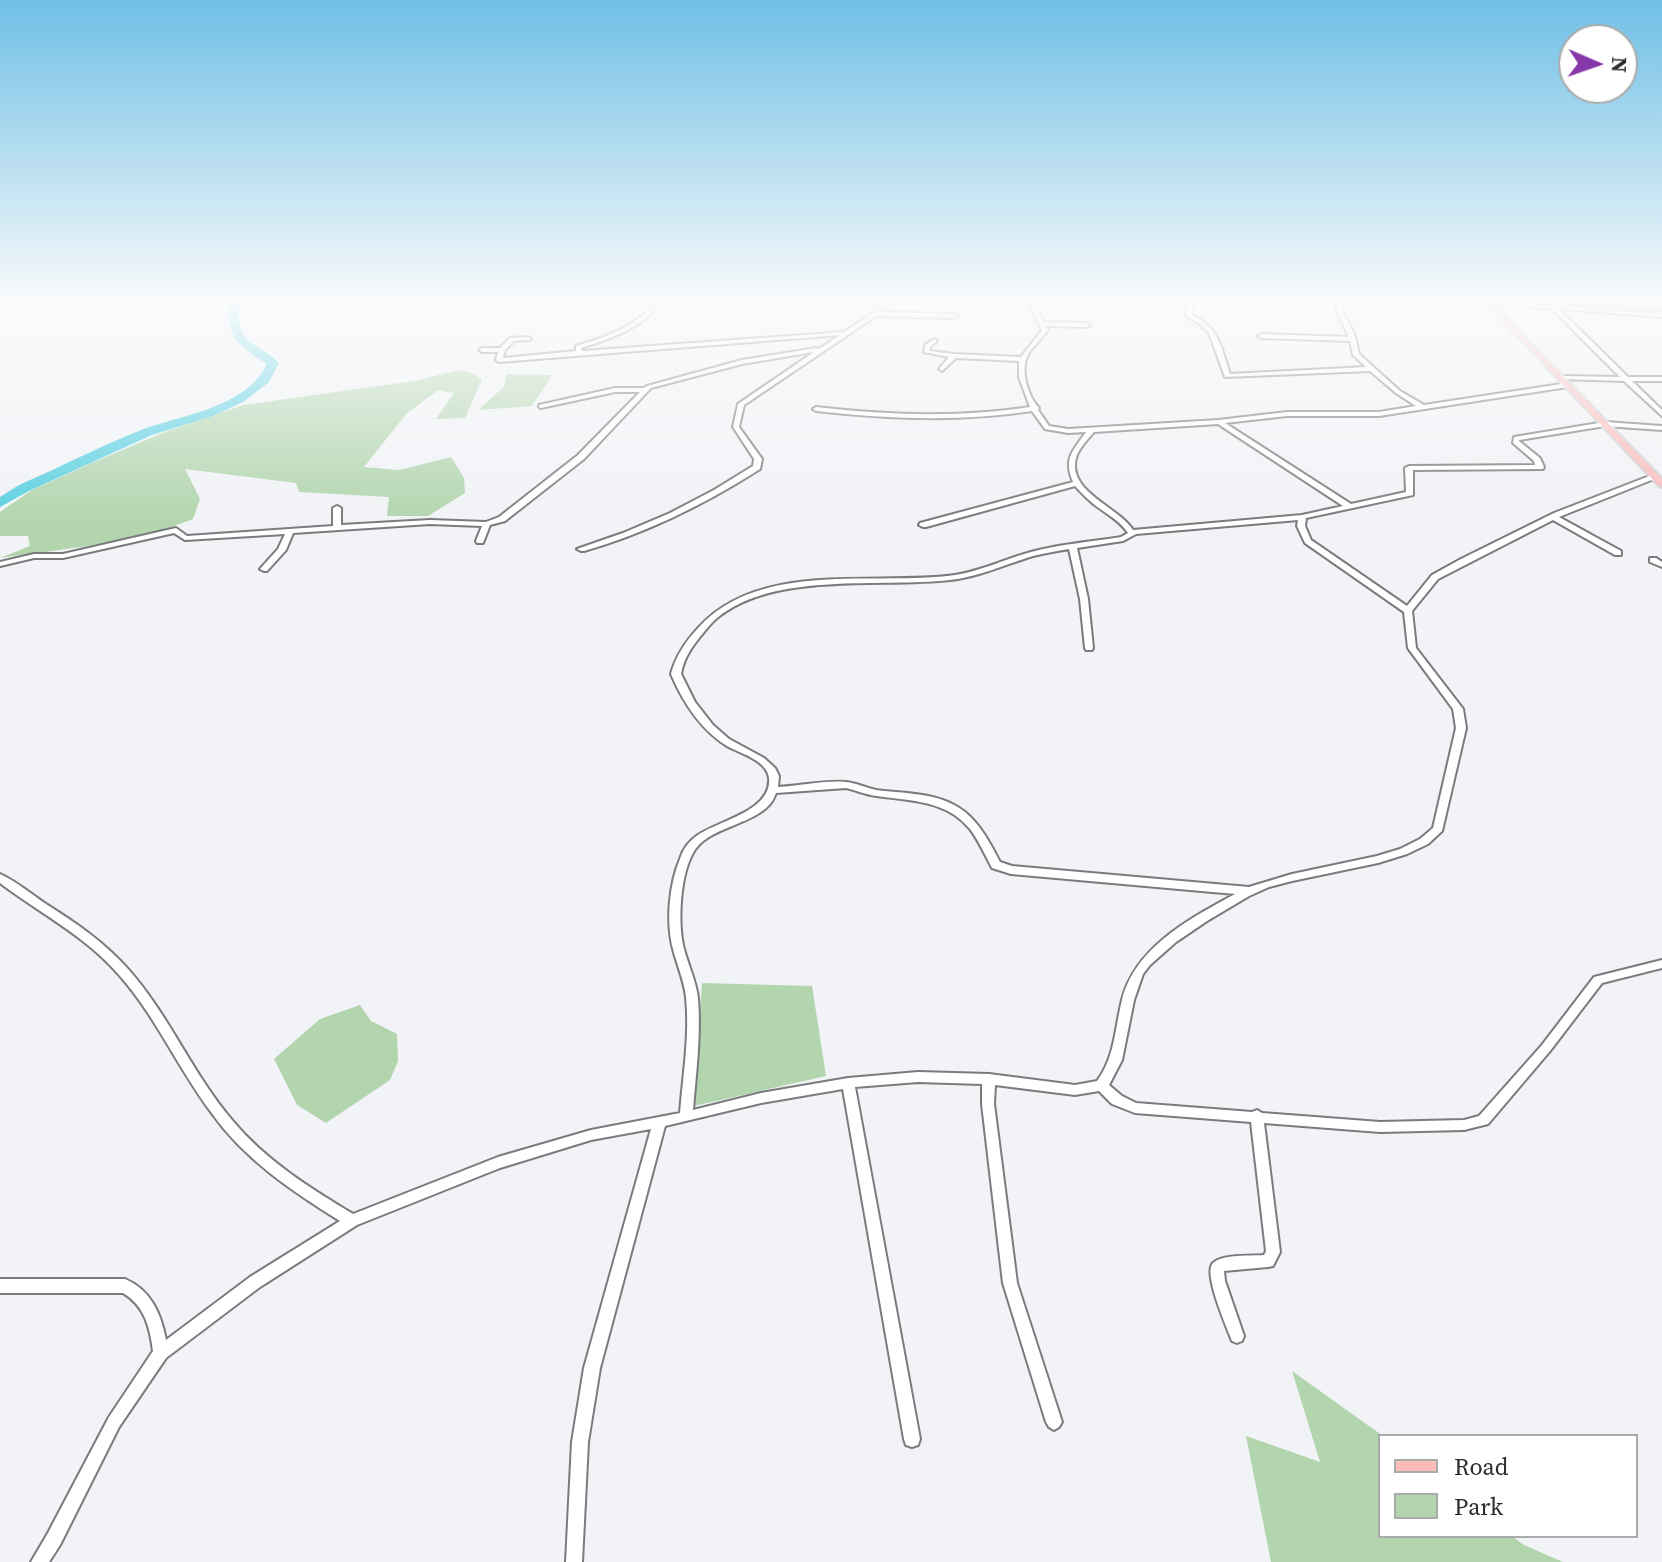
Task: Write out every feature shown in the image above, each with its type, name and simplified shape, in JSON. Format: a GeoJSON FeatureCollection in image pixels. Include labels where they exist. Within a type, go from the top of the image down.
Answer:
{"type":"FeatureCollection","features":[{"type":"Feature","properties":{"kind":"main road"},"geometry":{"type":"LineString","coordinates":[[1557,374],[1658,481]]}},
{"type":"Feature","properties":{"kind":"street"},"geometry":{"type":"LineString","coordinates":[[541,406],[615,390],[645,390],[695,374]]}},
{"type":"Feature","properties":{"kind":"street"},"geometry":{"type":"LineString","coordinates":[[581,549],[606,543],[664,518],[757,467],[758,459],[736,427],[741,404],[784,374]]}},
{"type":"Feature","properties":{"kind":"street"},"geometry":{"type":"LineString","coordinates":[[1024,374],[1024,381],[1047,428],[1061,431],[1287,414],[1369,415],[1565,382],[1662,379]]}},
{"type":"Feature","properties":{"kind":"street"},"geometry":{"type":"LineString","coordinates":[[1226,374],[1271,374]]}},
{"type":"Feature","properties":{"kind":"street"},"geometry":{"type":"LineString","coordinates":[[1378,374],[1422,407]]}},
{"type":"Feature","properties":{"kind":"street"},"geometry":{"type":"LineString","coordinates":[[1622,374],[1662,414]]}},
{"type":"Feature","properties":{"kind":"street"},"geometry":{"type":"LineString","coordinates":[[0,564],[34,556],[63,556],[176,530],[185,538],[430,522],[487,524],[502,519],[581,457],[623,417],[645,390]]}},
{"type":"Feature","properties":{"kind":"street"},"geometry":{"type":"LineString","coordinates":[[816,409],[927,419],[992,416],[1036,408]]}},
{"type":"Feature","properties":{"kind":"street"},"geometry":{"type":"LineString","coordinates":[[1217,421],[1349,506]]}},
{"type":"Feature","properties":{"kind":"street"},"geometry":{"type":"LineString","coordinates":[[686,1117],[693,1037],[692,996],[677,944],[675,908],[684,861],[691,846],[710,833],[740,821],[763,803],[772,790],[773,772],[760,760],[724,740],[703,720],[685,695],[676,674],[680,658],[694,637],[725,607],[751,596],[803,585],[950,578],[1041,552],[1123,539],[1132,532],[1302,517],[1410,493],[1407,468],[1410,467],[1538,467],[1539,463],[1514,438],[1605,424],[1662,428]]}},
{"type":"Feature","properties":{"kind":"street"},"geometry":{"type":"LineString","coordinates":[[1092,429],[1072,457],[1072,469],[1078,483],[1098,505],[1129,526],[1132,532]]}},
{"type":"Feature","properties":{"kind":"street"},"geometry":{"type":"LineString","coordinates":[[39,1562],[114,1422],[161,1353],[255,1282],[352,1221],[498,1163],[591,1135],[659,1123],[761,1098],[848,1083],[918,1077],[989,1079],[1075,1090],[1101,1086],[1111,1070],[1137,973],[1153,954],[1249,891],[1306,873],[1401,854],[1432,839],[1438,829],[1461,728],[1458,709],[1412,648],[1408,611],[1435,577],[1554,517],[1658,481]]}},
{"type":"Feature","properties":{"kind":"street"},"geometry":{"type":"LineString","coordinates":[[923,525],[1078,483]]}},
{"type":"Feature","properties":{"kind":"street"},"geometry":{"type":"LineString","coordinates":[[337,508],[337,527]]}},
{"type":"Feature","properties":{"kind":"street"},"geometry":{"type":"LineString","coordinates":[[1302,517],[1301,526],[1308,541],[1408,611]]}},
{"type":"Feature","properties":{"kind":"street"},"geometry":{"type":"LineString","coordinates":[[1554,517],[1618,553]]}},
{"type":"Feature","properties":{"kind":"street"},"geometry":{"type":"LineString","coordinates":[[480,541],[487,524]]}},
{"type":"Feature","properties":{"kind":"street"},"geometry":{"type":"LineString","coordinates":[[264,569],[282,550],[290,530]]}},
{"type":"Feature","properties":{"kind":"street"},"geometry":{"type":"LineString","coordinates":[[1073,547],[1084,599],[1089,648]]}},
{"type":"Feature","properties":{"kind":"street"},"geometry":{"type":"LineString","coordinates":[[1653,560],[1662,565]]}},
{"type":"Feature","properties":{"kind":"street"},"geometry":{"type":"LineString","coordinates":[[772,790],[841,785],[880,794],[925,797],[944,803],[960,814],[983,838],[996,865],[1011,870],[1249,891]]}},
{"type":"Feature","properties":{"kind":"street"},"geometry":{"type":"LineString","coordinates":[[0,878],[66,921],[110,956],[161,1022],[217,1111],[256,1155],[352,1221]]}},
{"type":"Feature","properties":{"kind":"street"},"geometry":{"type":"LineString","coordinates":[[1101,1086],[1117,1100],[1135,1108],[1257,1115],[1380,1127],[1464,1125],[1483,1120],[1546,1048],[1598,980],[1662,964]]}},
{"type":"Feature","properties":{"kind":"street"},"geometry":{"type":"LineString","coordinates":[[989,1079],[988,1104],[1010,1283],[1054,1422]]}},
{"type":"Feature","properties":{"kind":"street"},"geometry":{"type":"LineString","coordinates":[[848,1083],[912,1439]]}},
{"type":"Feature","properties":{"kind":"street"},"geometry":{"type":"LineString","coordinates":[[1237,1336],[1218,1281],[1217,1268],[1224,1264],[1268,1261],[1273,1252],[1257,1115]]}},
{"type":"Feature","properties":{"kind":"street"},"geometry":{"type":"LineString","coordinates":[[574,1562],[580,1442],[592,1368],[659,1123]]}},
{"type":"Feature","properties":{"kind":"street"},"geometry":{"type":"LineString","coordinates":[[0,1286],[125,1286],[139,1293],[147,1304],[161,1353]]}},
{"type":"Feature","properties":{"kind":"green space"},"geometry":{"type":"Polygon","coordinates":[[[443,374],[474,374],[482,380],[465,418],[436,419],[454,393],[438,390],[406,414],[364,467],[399,470],[451,457],[464,478],[465,493],[428,516],[387,516],[389,497],[299,492],[296,483],[185,469],[200,499],[193,519],[122,540],[0,558],[30,546],[28,536],[0,536],[0,512],[32,490],[94,462],[165,432],[243,405],[414,381],[443,374]]]}},
{"type":"Feature","properties":{"kind":"green space"},"geometry":{"type":"Polygon","coordinates":[[[506,374],[552,375],[532,406],[478,410],[504,387],[506,374]]]}},
{"type":"Feature","properties":{"kind":"green space"},"geometry":{"type":"Polygon","coordinates":[[[702,983],[812,986],[826,1076],[694,1106],[702,983]]]}},
{"type":"Feature","properties":{"kind":"green space"},"geometry":{"type":"Polygon","coordinates":[[[360,1005],[371,1021],[397,1034],[398,1061],[390,1080],[326,1123],[297,1105],[274,1059],[320,1019],[360,1005]]]}},
{"type":"Feature","properties":{"kind":"green space"},"geometry":{"type":"Polygon","coordinates":[[[1292,1371],[1380,1434],[1378,1538],[1515,1538],[1563,1562],[1271,1562],[1246,1436],[1320,1462],[1292,1371]]]}},
{"type":"Feature","properties":{"kind":"waterway"},"geometry":{"type":"LineString","coordinates":[[0,503],[24,488],[148,432],[209,413],[239,399],[265,380],[268,374]]}}]}
